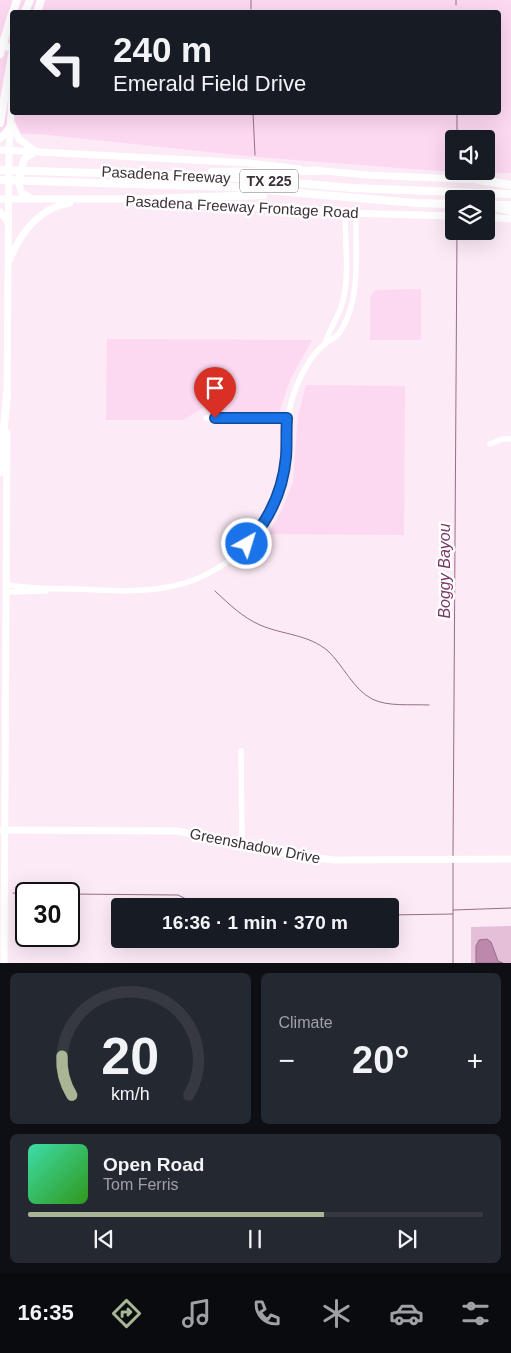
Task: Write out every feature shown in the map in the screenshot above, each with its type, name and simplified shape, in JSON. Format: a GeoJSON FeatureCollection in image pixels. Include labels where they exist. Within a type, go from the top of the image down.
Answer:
{"type":"FeatureCollection","features":[{"type":"Feature","properties":{"kind":"highway"},"geometry":{"type":"LineString","coordinates":[[0,54],[10,22]]}},
{"type":"Feature","properties":{"kind":"highway"},"geometry":{"type":"LineString","coordinates":[[0,123],[10,66]]}},
{"type":"Feature","properties":{"kind":"highway","name":"Pasadena Freeway"},"geometry":{"type":"LineString","coordinates":[[0,170],[115,172],[225,177],[352,188],[511,194]]}},
{"type":"Feature","properties":{"kind":"highway"},"geometry":{"type":"LineString","coordinates":[[115,172],[320,171]]}},
{"type":"Feature","properties":{"kind":"highway","name":"Pasadena Freeway"},"geometry":{"type":"LineString","coordinates":[[0,180],[232,187],[298,194],[445,203]]}},
{"type":"Feature","properties":{"kind":"highway"},"geometry":{"type":"LineString","coordinates":[[479,180],[511,185]]}},
{"type":"Feature","properties":{"kind":"highway"},"geometry":{"type":"LineString","coordinates":[[150,199],[298,194]]}},
{"type":"Feature","properties":{"kind":"highway"},"geometry":{"type":"LineString","coordinates":[[495,205],[511,206]]}},
{"type":"Feature","properties":{"kind":"highway"},"geometry":{"type":"LineString","coordinates":[[495,207],[511,211]]}},
{"type":"Feature","properties":{"kind":"highway"},"geometry":{"type":"LineString","coordinates":[[0,472],[7,394]]}},
{"type":"Feature","properties":{"kind":"main road"},"geometry":{"type":"LineString","coordinates":[[4,963],[2,830],[5,807],[7,394],[4,315],[8,264],[11,115]]}},
{"type":"Feature","properties":{"kind":"main road"},"geometry":{"type":"LineString","coordinates":[[0,139],[10,122]]}},
{"type":"Feature","properties":{"kind":"main road"},"geometry":{"type":"LineString","coordinates":[[10,122],[15,133],[25,146],[37,152]]}},
{"type":"Feature","properties":{"kind":"main road"},"geometry":{"type":"LineString","coordinates":[[0,150],[249,163],[368,175],[445,178]]}},
{"type":"Feature","properties":{"kind":"main road"},"geometry":{"type":"LineString","coordinates":[[35,200],[22,194],[18,182],[24,159],[37,152]]}},
{"type":"Feature","properties":{"kind":"main road"},"geometry":{"type":"LineString","coordinates":[[479,180],[511,181]]}},
{"type":"Feature","properties":{"kind":"main road","name":"Pasadena Freeway Frontage Road"},"geometry":{"type":"LineString","coordinates":[[0,199],[150,199],[356,214],[445,216]]}},
{"type":"Feature","properties":{"kind":"main road"},"geometry":{"type":"LineString","coordinates":[[8,264],[16,243],[32,222],[64,204],[88,200]]}},
{"type":"Feature","properties":{"kind":"main road"},"geometry":{"type":"LineString","coordinates":[[0,212],[8,222]]}},
{"type":"Feature","properties":{"kind":"main road"},"geometry":{"type":"LineString","coordinates":[[495,217],[511,218]]}},
{"type":"Feature","properties":{"kind":"main road"},"geometry":{"type":"LineString","coordinates":[[0,814],[5,807]]}},
{"type":"Feature","properties":{"kind":"main road","name":"Greenshadow Drive"},"geometry":{"type":"LineString","coordinates":[[2,830],[176,831],[298,856],[335,860],[511,858]]}},
{"type":"Feature","properties":{"kind":"street"},"geometry":{"type":"LineString","coordinates":[[325,344],[327,334],[340,310],[345,288],[345,213]]}},
{"type":"Feature","properties":{"kind":"street"},"geometry":{"type":"LineString","coordinates":[[6,592],[153,589],[174,586],[203,576],[234,556],[257,533],[275,501],[285,463],[287,418],[294,392],[310,362],[325,344],[336,337],[349,314],[354,290],[356,214]]}},
{"type":"Feature","properties":{"kind":"street"},"geometry":{"type":"LineString","coordinates":[[345,288],[354,290]]}},
{"type":"Feature","properties":{"kind":"street"},"geometry":{"type":"LineString","coordinates":[[206,418],[287,418]]}},
{"type":"Feature","properties":{"kind":"street"},"geometry":{"type":"LineString","coordinates":[[490,444],[502,439],[511,439]]}},
{"type":"Feature","properties":{"kind":"street"},"geometry":{"type":"LineString","coordinates":[[6,584],[90,589]]}},
{"type":"Feature","properties":{"kind":"street"},"geometry":{"type":"LineString","coordinates":[[241,751],[242,843]]}},
{"type":"Feature","properties":{"kind":"shaded area"},"geometry":{"type":"Polygon","coordinates":[[[0,0],[511,0],[511,173],[495,173],[495,130],[445,130],[445,171],[256,157],[39,134],[0,133],[0,0]]]}},
{"type":"Feature","properties":{"kind":"shaded area"},"geometry":{"type":"Polygon","coordinates":[[[421,289],[421,340],[370,340],[370,298],[375,290],[421,289]]]}},
{"type":"Feature","properties":{"kind":"shaded area"},"geometry":{"type":"Polygon","coordinates":[[[107,339],[312,340],[290,380],[279,413],[218,414],[203,408],[183,420],[106,420],[107,339]]]}},
{"type":"Feature","properties":{"kind":"shaded area"},"geometry":{"type":"Polygon","coordinates":[[[306,385],[405,386],[404,535],[268,534],[282,510],[293,482],[298,416],[306,385]]]}},
{"type":"Feature","properties":{"kind":"shaded area"},"geometry":{"type":"Polygon","coordinates":[[[511,926],[511,963],[471,963],[471,927],[511,926]]]}},
{"type":"Feature","properties":{"kind":"shaded area"},"geometry":{"type":"Polygon","coordinates":[[[487,939],[491,942],[498,961],[503,963],[476,963],[476,946],[479,940],[487,939]]]}},
{"type":"Feature","properties":{"kind":"waterway","name":"Boggy Bayou"},"geometry":{"type":"LineString","coordinates":[[251,0],[251,9]]}},
{"type":"Feature","properties":{"kind":"waterway","name":"Boggy Bayou"},"geometry":{"type":"LineString","coordinates":[[456,0],[456,5]]}},
{"type":"Feature","properties":{"kind":"waterway","name":"Boggy Bayou"},"geometry":{"type":"LineString","coordinates":[[253,115],[255,155]]}},
{"type":"Feature","properties":{"kind":"waterway","name":"Boggy Bayou"},"geometry":{"type":"LineString","coordinates":[[457,115],[457,130]]}},
{"type":"Feature","properties":{"kind":"waterway","name":"Boggy Bayou"},"geometry":{"type":"LineString","coordinates":[[453,857],[457,240]]}},
{"type":"Feature","properties":{"kind":"waterway"},"geometry":{"type":"LineString","coordinates":[[215,591],[253,622],[320,645],[328,651],[359,689],[372,699],[392,704],[429,705]]}},
{"type":"Feature","properties":{"kind":"waterway","name":"Boggy Bayou"},"geometry":{"type":"LineString","coordinates":[[453,863],[453,910]]}},
{"type":"Feature","properties":{"kind":"waterway"},"geometry":{"type":"LineString","coordinates":[[80,894],[178,895],[184,898]]}},
{"type":"Feature","properties":{"kind":"waterway"},"geometry":{"type":"LineString","coordinates":[[399,915],[453,914],[453,910],[511,908]]}},
{"type":"Feature","properties":{"kind":"waterway"},"geometry":{"type":"LineString","coordinates":[[453,914],[453,963]]}},
{"type":"Feature","properties":{"kind":"route"},"geometry":{"type":"LineString","coordinates":[[215,418],[287,418],[286,455],[282,479],[270,514],[247,544]]}}]}
